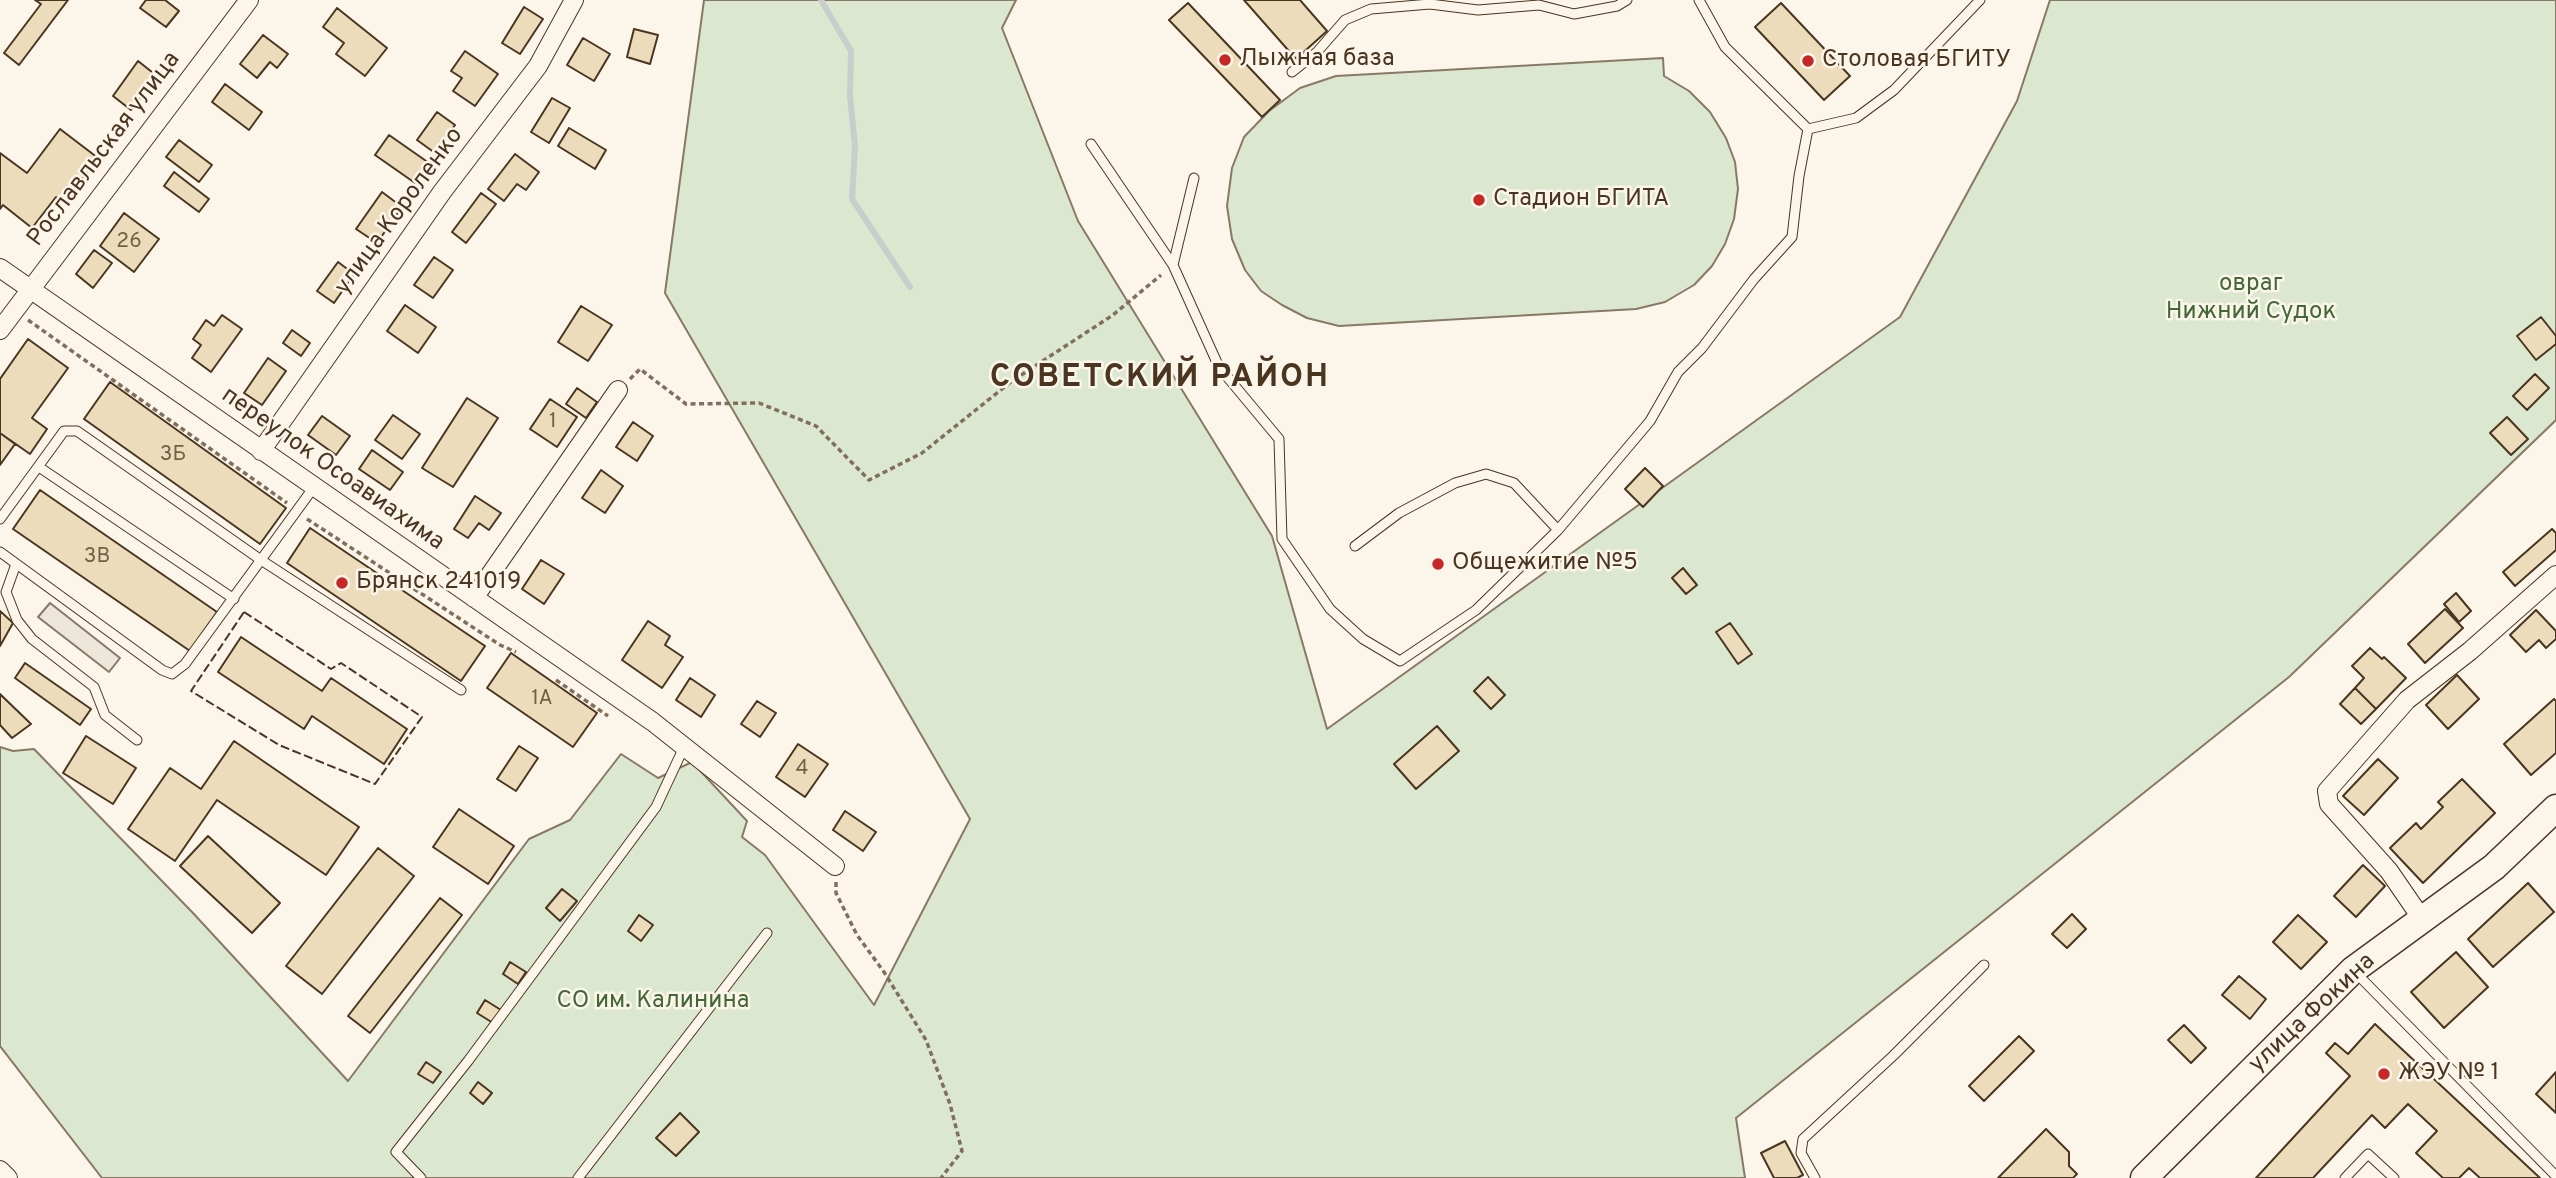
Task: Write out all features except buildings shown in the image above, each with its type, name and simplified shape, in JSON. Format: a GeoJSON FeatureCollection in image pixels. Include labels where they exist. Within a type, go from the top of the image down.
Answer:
{"type":"FeatureCollection","features":[{"type":"Feature","properties":{"kind":"main road","name":"улица Фокина"},"geometry":{"type":"LineString","coordinates":[[2154,1172],[2353,970],[2494,867],[2556,808]]}},
{"type":"Feature","properties":{"kind":"street","name":"Рославльская улица"},"geometry":{"type":"LineString","coordinates":[[0,330],[249,0]]}},
{"type":"Feature","properties":{"kind":"street","name":"улица Короленко"},"geometry":{"type":"LineString","coordinates":[[261,451],[442,192],[538,66],[574,0]]}},
{"type":"Feature","properties":{"kind":"street","name":"переулок Осоавиахима"},"geometry":{"type":"LineString","coordinates":[[0,268],[653,723],[835,866]]}},
{"type":"Feature","properties":{"kind":"street"},"geometry":{"type":"LineString","coordinates":[[474,598],[618,390]]}},
{"type":"Feature","properties":{"kind":"street"},"geometry":{"type":"LineString","coordinates":[[2422,919],[2389,871],[2329,804],[2327,791],[2407,700],[2470,651],[2556,575]]}},
{"type":"Feature","properties":{"kind":"street"},"geometry":{"type":"LineString","coordinates":[[0,1170],[8,1178]]}},
{"type":"Feature","properties":{"kind":"lane"},"geometry":{"type":"LineString","coordinates":[[1293,72],[1317,52],[1345,20],[1371,9],[1430,4],[1478,10],[1539,5],[1574,14],[1617,6],[1627,0]]}},
{"type":"Feature","properties":{"kind":"lane"},"geometry":{"type":"LineString","coordinates":[[1699,0],[1725,47],[1808,129]]}},
{"type":"Feature","properties":{"kind":"lane"},"geometry":{"type":"LineString","coordinates":[[1808,129],[1856,118],[1894,90],[1980,0]]}},
{"type":"Feature","properties":{"kind":"lane"},"geometry":{"type":"LineString","coordinates":[[1091,144],[1173,265],[1219,367],[1279,439],[1282,539],[1330,609],[1363,639],[1400,661],[1476,610],[1558,530],[1650,421],[1678,372],[1702,348],[1754,279],[1792,237],[1808,129]]}},
{"type":"Feature","properties":{"kind":"lane"},"geometry":{"type":"LineString","coordinates":[[1173,265],[1194,178]]}},
{"type":"Feature","properties":{"kind":"lane"},"geometry":{"type":"LineString","coordinates":[[0,519],[64,431],[77,431],[261,560],[461,690]]}},
{"type":"Feature","properties":{"kind":"lane"},"geometry":{"type":"LineString","coordinates":[[39,467],[234,599]]}},
{"type":"Feature","properties":{"kind":"lane"},"geometry":{"type":"LineString","coordinates":[[1355,546],[1399,513],[1455,483],[1486,474],[1514,483],[1558,530]]}},
{"type":"Feature","properties":{"kind":"lane"},"geometry":{"type":"LineString","coordinates":[[0,552],[167,674],[184,664],[314,487]]}},
{"type":"Feature","properties":{"kind":"lane"},"geometry":{"type":"LineString","coordinates":[[16,564],[6,592],[17,620],[32,639],[94,687],[105,715],[137,740]]}},
{"type":"Feature","properties":{"kind":"lane"},"geometry":{"type":"LineString","coordinates":[[421,1178],[396,1152],[468,1061],[656,807],[684,747]]}},
{"type":"Feature","properties":{"kind":"lane"},"geometry":{"type":"LineString","coordinates":[[578,1178],[767,933]]}},
{"type":"Feature","properties":{"kind":"lane"},"geometry":{"type":"LineString","coordinates":[[1815,1178],[1801,1153],[1803,1139],[1894,1055],[1984,965]]}},
{"type":"Feature","properties":{"kind":"lane"},"geometry":{"type":"LineString","coordinates":[[2353,970],[2556,1177]]}},
{"type":"Feature","properties":{"kind":"lane"},"geometry":{"type":"LineString","coordinates":[[2345,1178],[2368,1154],[2394,1178]]}},
{"type":"Feature","properties":{"kind":"path"},"geometry":{"type":"LineString","coordinates":[[618,390],[640,369],[686,404],[759,403],[816,426],[869,480],[922,453],[1012,381],[1113,315],[1173,265]]}},
{"type":"Feature","properties":{"kind":"path"},"geometry":{"type":"LineString","coordinates":[[15,311],[298,510],[328,534],[500,645],[524,657]]}},
{"type":"Feature","properties":{"kind":"path"},"geometry":{"type":"LineString","coordinates":[[546,673],[610,717]]}},
{"type":"Feature","properties":{"kind":"path"},"geometry":{"type":"LineString","coordinates":[[835,866],[836,893],[857,935],[884,972],[926,1040],[950,1104],[962,1151],[941,1178]]}},
{"type":"Feature","properties":{"kind":"green space","name":"овраг Нижний Судок"},"geometry":{"type":"Polygon","coordinates":[[[704,0],[1016,0],[1002,28],[1078,221],[1272,536],[1327,729],[1900,317],[2017,101],[2050,0],[2556,0],[2556,420],[2289,677],[1736,1118],[1745,1178],[102,1178],[0,1046],[0,747],[13,751],[34,749],[193,913],[348,1081],[529,839],[570,820],[621,754],[658,778],[692,762],[747,821],[742,837],[765,855],[874,1005],[970,819],[665,293],[704,0]]]}},
{"type":"Feature","properties":{"kind":"green space"},"geometry":{"type":"Polygon","coordinates":[[[1663,58],[1664,76],[1689,91],[1710,112],[1726,138],[1735,162],[1738,189],[1734,219],[1725,244],[1712,266],[1694,285],[1665,302],[1636,309],[1339,326],[1307,318],[1282,305],[1261,291],[1245,270],[1232,239],[1227,206],[1232,168],[1244,137],[1269,111],[1300,88],[1336,76],[1663,58]]]}},
{"type":"Feature","properties":{"kind":"shaded area"},"geometry":{"type":"Polygon","coordinates":[[[50,603],[120,658],[109,672],[38,617],[50,603]]]}},
{"type":"Feature","properties":{"kind":"waterway"},"geometry":{"type":"LineString","coordinates":[[821,0],[851,51],[850,96],[855,146],[852,199],[910,287]]}},
{"type":"Feature","properties":{"kind":"fence"},"geometry":{"type":"LineString","coordinates":[[244,612],[331,669],[341,663],[422,717],[375,784],[279,745],[191,691],[244,612]]}},
{"type":"Feature","properties":{"kind":"place","name":"Лыжная база"},"geometry":{"type":"Point","coordinates":[1225,60]}},
{"type":"Feature","properties":{"kind":"place","name":"Столовая БГИТУ"},"geometry":{"type":"Point","coordinates":[1808,61]}},
{"type":"Feature","properties":{"kind":"place","name":"Стадион БГИТА"},"geometry":{"type":"Point","coordinates":[1479,200]}},
{"type":"Feature","properties":{"kind":"place","name":"Общежитие №5"},"geometry":{"type":"Point","coordinates":[1438,564]}},
{"type":"Feature","properties":{"kind":"place","name":"Брянск 241019"},"geometry":{"type":"Point","coordinates":[342,583]}},
{"type":"Feature","properties":{"kind":"place","name":"ЖЭУ № 1"},"geometry":{"type":"Point","coordinates":[2384,1074]}},
{"type":"Feature","properties":{"kind":"district","name":"СОВЕТСКИЙ РАЙОН"},"geometry":{"type":"Point","coordinates":[1160,380]}},
{"type":"Feature","properties":{"kind":"park label","name":"СО им. Калинина"},"geometry":{"type":"Point","coordinates":[653,1002]}}]}
